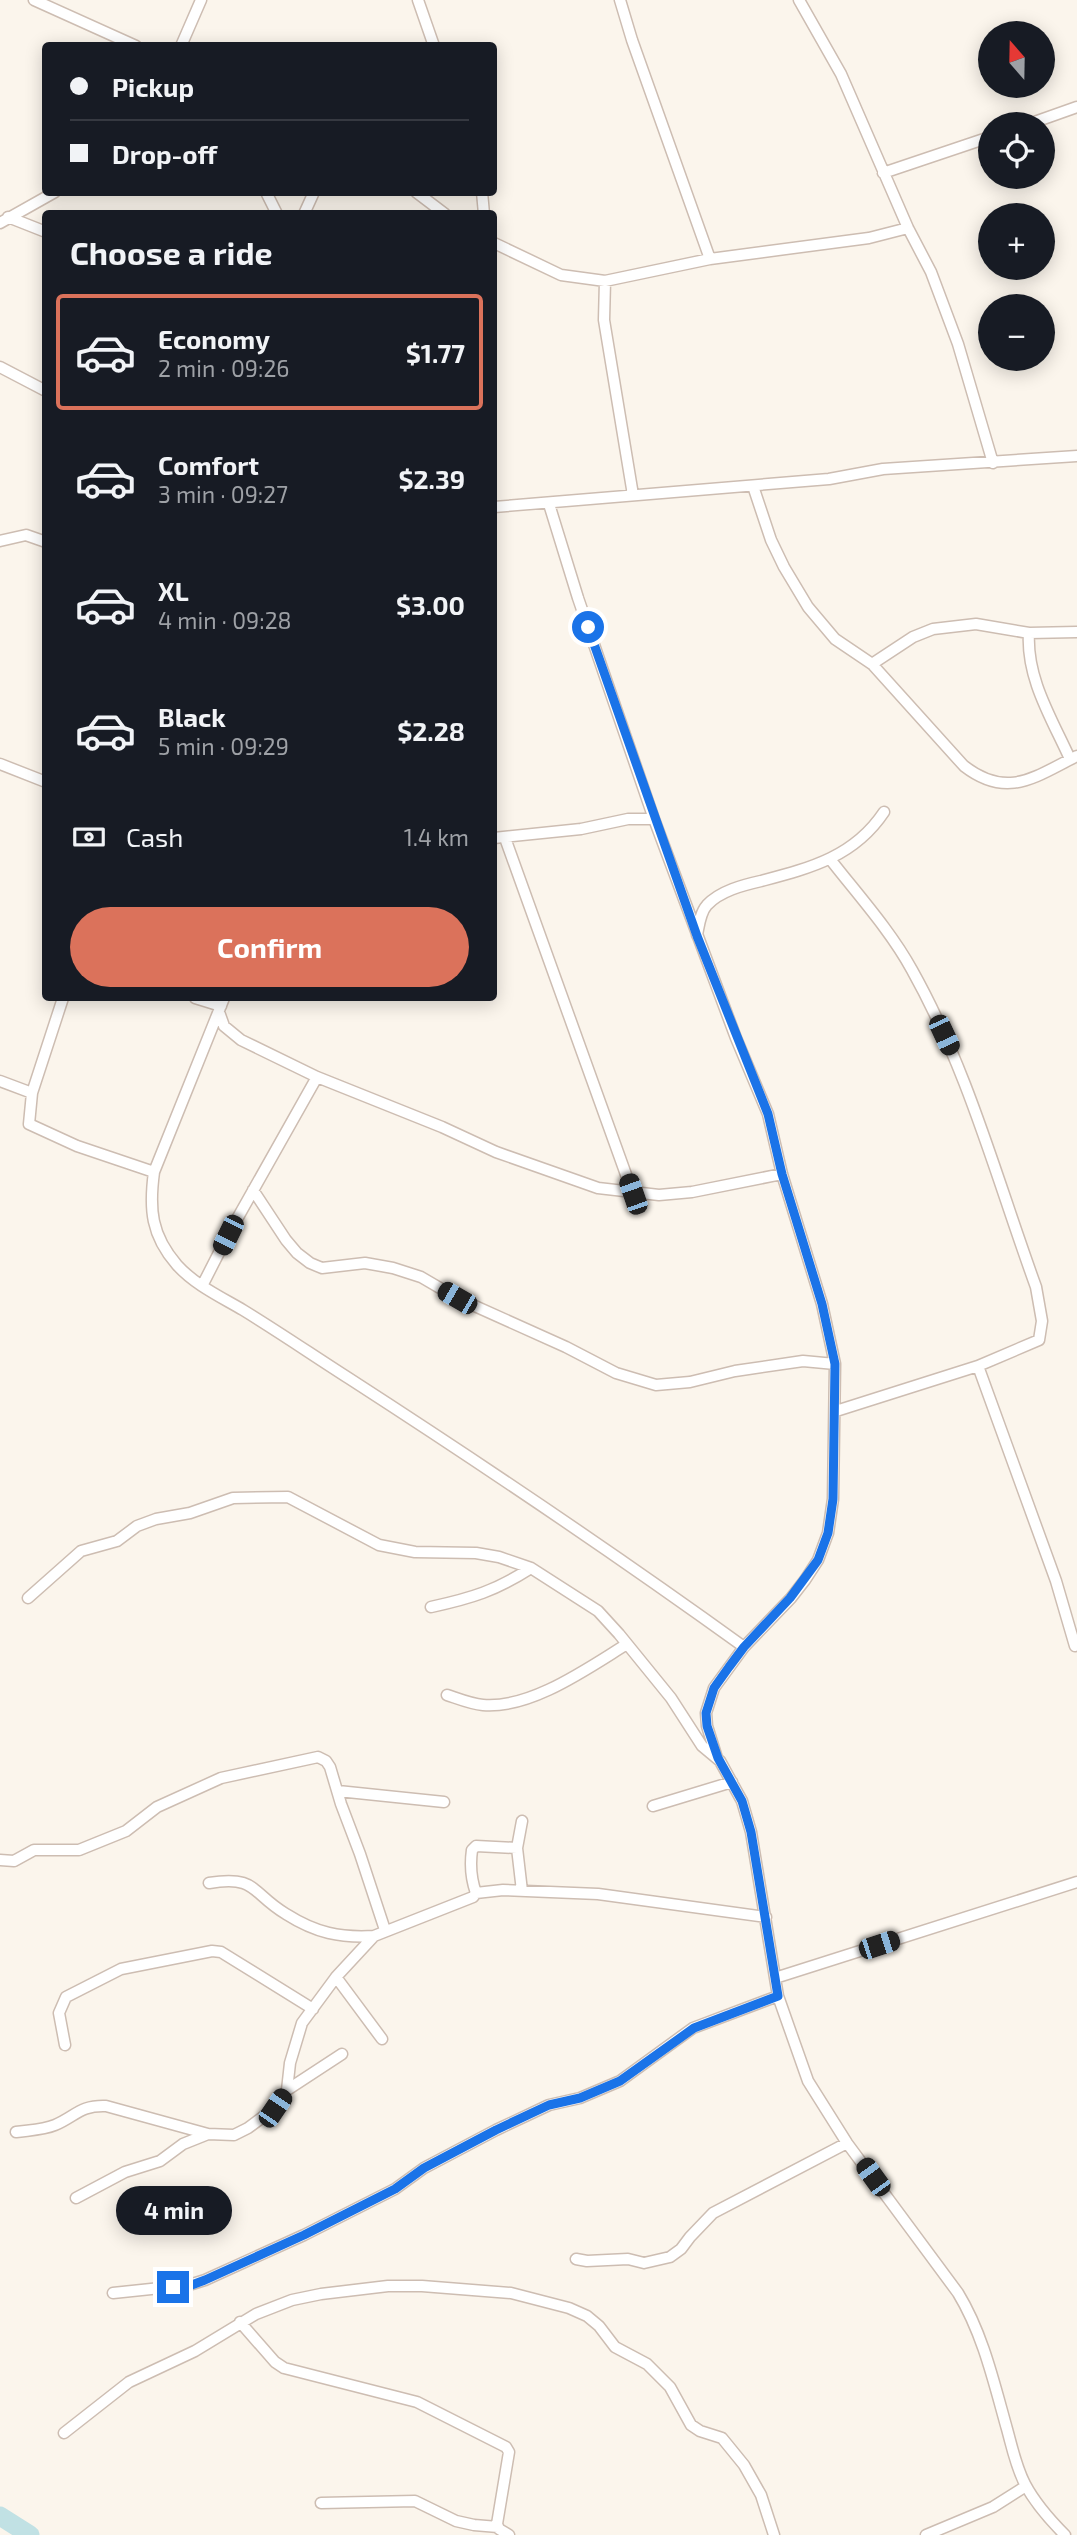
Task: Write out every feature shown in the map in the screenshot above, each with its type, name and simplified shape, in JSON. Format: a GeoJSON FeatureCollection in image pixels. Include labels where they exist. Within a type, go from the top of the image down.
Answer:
{"type":"FeatureCollection","features":[{"type":"Feature","properties":{"kind":"street"},"geometry":{"type":"LineString","coordinates":[[34,0],[127,42]]}},
{"type":"Feature","properties":{"kind":"street"},"geometry":{"type":"LineString","coordinates":[[183,42],[201,0]]}},
{"type":"Feature","properties":{"kind":"street"},"geometry":{"type":"LineString","coordinates":[[418,0],[433,42]]}},
{"type":"Feature","properties":{"kind":"street"},"geometry":{"type":"LineString","coordinates":[[620,0],[710,259]]}},
{"type":"Feature","properties":{"kind":"street"},"geometry":{"type":"LineString","coordinates":[[799,0],[841,74],[883,173],[931,272],[958,344],[993,463]]}},
{"type":"Feature","properties":{"kind":"street"},"geometry":{"type":"LineString","coordinates":[[1055,115],[1077,107]]}},
{"type":"Feature","properties":{"kind":"street"},"geometry":{"type":"LineString","coordinates":[[883,173],[978,141]]}},
{"type":"Feature","properties":{"kind":"street"},"geometry":{"type":"LineString","coordinates":[[0,223],[5,217],[47,196]]}},
{"type":"Feature","properties":{"kind":"street"},"geometry":{"type":"LineString","coordinates":[[421,196],[441,210]]}},
{"type":"Feature","properties":{"kind":"street"},"geometry":{"type":"LineString","coordinates":[[5,217],[42,231]]}},
{"type":"Feature","properties":{"kind":"street"},"geometry":{"type":"LineString","coordinates":[[497,244],[568,278],[605,281],[710,259],[869,239],[908,228]]}},
{"type":"Feature","properties":{"kind":"street"},"geometry":{"type":"LineString","coordinates":[[605,281],[604,320],[633,495]]}},
{"type":"Feature","properties":{"kind":"street"},"geometry":{"type":"LineString","coordinates":[[0,367],[42,389]]}},
{"type":"Feature","properties":{"kind":"street"},"geometry":{"type":"LineString","coordinates":[[497,507],[829,479],[883,469],[1077,456]]}},
{"type":"Feature","properties":{"kind":"street"},"geometry":{"type":"LineString","coordinates":[[753,486],[771,540],[808,607],[835,639],[872,664],[964,766],[982,778],[998,783],[1025,782],[1074,758],[1034,676],[1029,656],[1029,633]]}},
{"type":"Feature","properties":{"kind":"street"},"geometry":{"type":"LineString","coordinates":[[549,504],[578,598],[654,819],[768,1114],[782,1174],[816,1283],[835,1364],[833,1499],[828,1533],[818,1560],[790,1598],[744,1647],[714,1688],[707,1705],[707,1726],[718,1758],[742,1801],[751,1832],[778,1996],[808,2081],[847,2143],[970,2312],[988,2361],[1018,2468],[1026,2486],[1065,2535]]}},
{"type":"Feature","properties":{"kind":"street"},"geometry":{"type":"LineString","coordinates":[[0,541],[26,535],[42,541]]}},
{"type":"Feature","properties":{"kind":"street"},"geometry":{"type":"LineString","coordinates":[[872,664],[913,637],[933,629],[976,624],[1029,633],[1077,632]]}},
{"type":"Feature","properties":{"kind":"street"},"geometry":{"type":"LineString","coordinates":[[0,764],[42,780]]}},
{"type":"Feature","properties":{"kind":"street"},"geometry":{"type":"LineString","coordinates":[[697,936],[703,912],[714,899],[738,887],[830,859],[863,840],[884,812]]}},
{"type":"Feature","properties":{"kind":"street"},"geometry":{"type":"LineString","coordinates":[[497,838],[598,827],[628,818],[654,819]]}},
{"type":"Feature","properties":{"kind":"street"},"geometry":{"type":"LineString","coordinates":[[505,838],[633,1194]]}},
{"type":"Feature","properties":{"kind":"street"},"geometry":{"type":"LineString","coordinates":[[830,859],[892,936],[912,970],[964,1077],[1035,1287],[1042,1321],[1039,1340],[978,1366],[836,1412]]}},
{"type":"Feature","properties":{"kind":"street"},"geometry":{"type":"LineString","coordinates":[[62,1001],[32,1093],[29,1124],[77,1146],[154,1172]]}},
{"type":"Feature","properties":{"kind":"street"},"geometry":{"type":"LineString","coordinates":[[221,1005],[224,1026],[241,1040],[317,1077],[442,1127],[496,1152],[598,1188],[659,1195],[692,1192],[782,1174]]}},
{"type":"Feature","properties":{"kind":"street"},"geometry":{"type":"LineString","coordinates":[[221,1005],[154,1172],[150,1203],[152,1219],[165,1249],[178,1266],[202,1286],[349,1379],[667,1591],[744,1647]]}},
{"type":"Feature","properties":{"kind":"street"},"geometry":{"type":"LineString","coordinates":[[202,1286],[317,1077]]}},
{"type":"Feature","properties":{"kind":"street"},"geometry":{"type":"LineString","coordinates":[[0,1081],[32,1093]]}},
{"type":"Feature","properties":{"kind":"street"},"geometry":{"type":"LineString","coordinates":[[254,1190],[297,1253],[310,1263],[322,1268],[365,1263],[393,1268],[421,1278],[457,1298],[566,1347],[616,1373],[656,1385],[690,1382],[735,1371],[803,1361],[835,1364]]}},
{"type":"Feature","properties":{"kind":"street"},"geometry":{"type":"LineString","coordinates":[[978,1366],[1056,1581],[1075,1646]]}},
{"type":"Feature","properties":{"kind":"street"},"geometry":{"type":"LineString","coordinates":[[28,1598],[81,1551],[117,1541],[136,1526],[156,1518],[190,1513],[229,1499],[288,1497],[379,1545],[415,1552],[475,1553],[499,1557],[531,1568],[597,1611],[671,1698],[702,1746],[718,1758]]}},
{"type":"Feature","properties":{"kind":"street"},"geometry":{"type":"LineString","coordinates":[[431,1607],[473,1598],[501,1587],[531,1568]]}},
{"type":"Feature","properties":{"kind":"street"},"geometry":{"type":"LineString","coordinates":[[447,1695],[473,1704],[502,1704],[555,1687],[627,1644]]}},
{"type":"Feature","properties":{"kind":"street"},"geometry":{"type":"LineString","coordinates":[[0,1860],[14,1861],[34,1850],[79,1850],[127,1830],[157,1807],[222,1778],[318,1758],[326,1761],[338,1791],[385,1930]]}},
{"type":"Feature","properties":{"kind":"street"},"geometry":{"type":"LineString","coordinates":[[653,1806],[732,1782]]}},
{"type":"Feature","properties":{"kind":"street"},"geometry":{"type":"LineString","coordinates":[[338,1791],[444,1802]]}},
{"type":"Feature","properties":{"kind":"street"},"geometry":{"type":"LineString","coordinates":[[522,1821],[517,1848],[522,1891]]}},
{"type":"Feature","properties":{"kind":"street"},"geometry":{"type":"LineString","coordinates":[[476,1894],[472,1884],[472,1850],[476,1846],[517,1848]]}},
{"type":"Feature","properties":{"kind":"street"},"geometry":{"type":"LineString","coordinates":[[209,1883],[229,1880],[247,1882],[284,1913],[329,1934],[348,1937],[374,1936]]}},
{"type":"Feature","properties":{"kind":"street"},"geometry":{"type":"LineString","coordinates":[[775,1978],[1077,1882]]}},
{"type":"Feature","properties":{"kind":"street"},"geometry":{"type":"LineString","coordinates":[[287,2090],[290,2063],[298,2033],[336,1977],[374,1936],[476,1894],[503,1890],[598,1894],[766,1917]]}},
{"type":"Feature","properties":{"kind":"street"},"geometry":{"type":"LineString","coordinates":[[65,2045],[60,2013],[66,1997],[121,1969],[212,1951],[221,1952],[313,2009]]}},
{"type":"Feature","properties":{"kind":"street"},"geometry":{"type":"LineString","coordinates":[[336,1977],[382,2039]]}},
{"type":"Feature","properties":{"kind":"street"},"geometry":{"type":"LineString","coordinates":[[113,2293],[189,2286],[205,2280],[304,2235],[395,2189],[424,2168],[507,2125],[549,2105],[580,2098],[620,2081],[694,2028],[778,1996]]}},
{"type":"Feature","properties":{"kind":"street"},"geometry":{"type":"LineString","coordinates":[[16,2132],[45,2129],[80,2109],[106,2106],[208,2134],[234,2134],[275,2108],[287,2090],[342,2054]]}},
{"type":"Feature","properties":{"kind":"street"},"geometry":{"type":"LineString","coordinates":[[76,2198],[125,2172],[160,2161],[183,2144],[208,2134]]}},
{"type":"Feature","properties":{"kind":"street"},"geometry":{"type":"LineString","coordinates":[[576,2259],[628,2259],[644,2263],[670,2257],[681,2249],[713,2213],[847,2143]]}},
{"type":"Feature","properties":{"kind":"street"},"geometry":{"type":"LineString","coordinates":[[64,2433],[129,2382],[195,2351],[265,2309],[292,2300],[388,2286],[501,2292],[569,2308],[593,2319],[615,2347],[647,2364],[670,2387],[687,2421],[696,2430],[722,2438],[749,2472],[761,2495],[774,2535]]}},
{"type":"Feature","properties":{"kind":"street"},"geometry":{"type":"LineString","coordinates":[[240,2322],[275,2362],[284,2368],[417,2402],[506,2446],[509,2451],[498,2527]]}},
{"type":"Feature","properties":{"kind":"street"},"geometry":{"type":"LineString","coordinates":[[926,2535],[993,2507],[1026,2486]]}},
{"type":"Feature","properties":{"kind":"street"},"geometry":{"type":"LineString","coordinates":[[321,2502],[407,2500],[423,2503],[456,2521],[498,2527],[509,2535]]}},
{"type":"Feature","properties":{"kind":"waterway"},"geometry":{"type":"LineString","coordinates":[[0,2516],[30,2535]]}},
{"type":"Feature","properties":{"kind":"route"},"geometry":{"type":"LineString","coordinates":[[173,2287],[189,2286],[205,2280],[304,2235],[395,2189],[424,2168],[496,2130],[549,2105],[572,2101],[620,2081],[686,2032],[778,1996],[751,1832],[742,1801],[718,1758],[707,1726],[706,1713],[714,1688],[744,1647],[805,1580],[818,1560],[828,1533],[833,1499],[835,1364],[822,1304],[782,1174],[768,1114],[697,936],[588,627]]}}]}
